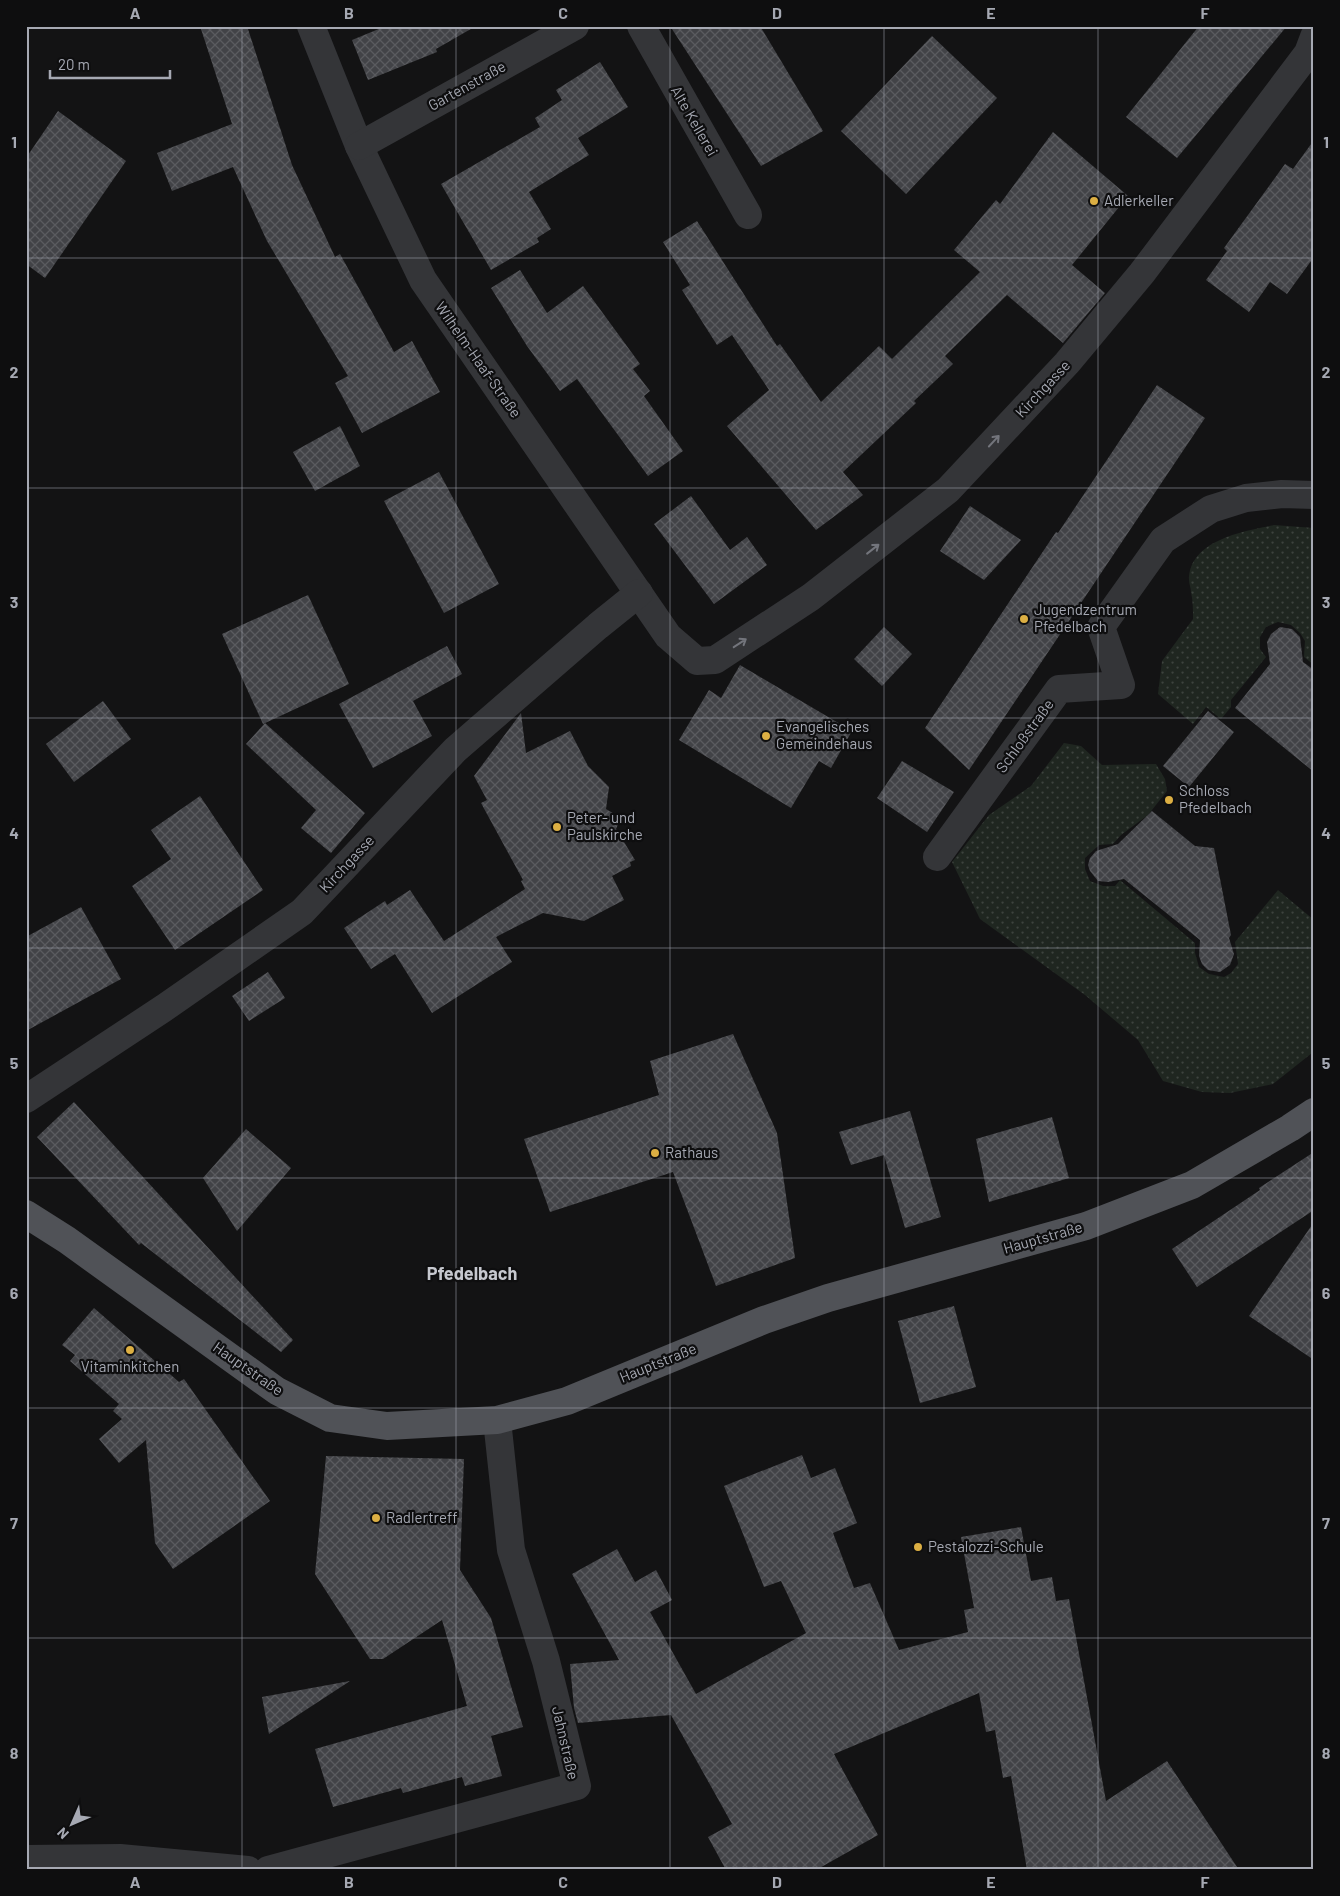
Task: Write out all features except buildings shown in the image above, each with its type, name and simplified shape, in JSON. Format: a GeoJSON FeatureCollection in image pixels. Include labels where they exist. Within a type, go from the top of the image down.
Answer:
{"type":"FeatureCollection","features":[{"type":"Feature","properties":{"kind":"main road","name":"Hauptstraße"},"geometry":{"type":"LineString","coordinates":[[26,1214],[67,1240],[276,1391],[330,1418],[387,1426],[498,1420],[567,1401],[764,1320],[828,1298],[1086,1226],[1192,1185],[1314,1112]]}},
{"type":"Feature","properties":{"kind":"street","name":"Wilhelm-Haaf-Straße"},"geometry":{"type":"LineString","coordinates":[[311,26],[359,146],[423,280],[668,636],[697,661]]}},
{"type":"Feature","properties":{"kind":"street","name":"Gartenstraße"},"geometry":{"type":"LineString","coordinates":[[359,146],[575,26]]}},
{"type":"Feature","properties":{"kind":"street","name":"Alte Kellerei"},"geometry":{"type":"LineString","coordinates":[[640,26],[748,215]]}},
{"type":"Feature","properties":{"kind":"street","name":"Kirchgasse"},"geometry":{"type":"LineString","coordinates":[[697,661],[715,660],[811,597],[948,490],[1067,363],[1142,273],[1308,54],[1314,37]]}},
{"type":"Feature","properties":{"kind":"street","name":"Schloßstraße"},"geometry":{"type":"LineString","coordinates":[[937,857],[1059,689],[1121,685],[1101,627],[1163,540],[1210,509],[1237,501],[1282,494],[1314,495]]}},
{"type":"Feature","properties":{"kind":"street","name":"Kirchgasse"},"geometry":{"type":"LineString","coordinates":[[26,1099],[164,1008],[302,912],[455,750],[598,626],[639,593]]}},
{"type":"Feature","properties":{"kind":"street","name":"Jahnstraße"},"geometry":{"type":"LineString","coordinates":[[268,1870],[576,1786],[546,1661],[511,1550],[498,1420]]}},
{"type":"Feature","properties":{"kind":"street"},"geometry":{"type":"LineString","coordinates":[[26,1859],[120,1858],[248,1870]]}},
{"type":"Feature","properties":{"kind":"shaded area"},"geometry":{"type":"Polygon","coordinates":[[[1274,525],[1314,528],[1314,665],[1304,657],[1305,641],[1300,633],[1291,625],[1278,622],[1266,627],[1260,637],[1260,649],[1266,657],[1231,700],[1231,707],[1221,719],[1206,707],[1193,724],[1158,694],[1162,661],[1193,619],[1193,602],[1189,580],[1191,566],[1198,555],[1220,540],[1248,530],[1274,525]]]}},
{"type":"Feature","properties":{"kind":"shaded area"},"geometry":{"type":"Polygon","coordinates":[[[1064,743],[1081,746],[1102,765],[1156,764],[1165,779],[1167,791],[1148,815],[1121,835],[1113,844],[1099,845],[1085,858],[1085,869],[1090,881],[1103,886],[1115,886],[1120,880],[1195,943],[1195,953],[1199,967],[1209,974],[1224,977],[1231,973],[1238,964],[1235,942],[1278,890],[1314,920],[1314,1044],[1312,1053],[1273,1084],[1230,1093],[1202,1092],[1163,1081],[1138,1040],[1085,995],[980,919],[952,862],[989,815],[1031,786],[1064,743]]]}},
{"type":"Feature","properties":{"kind":"place","name":"Adlerkeller"},"geometry":{"type":"Point","coordinates":[1094,201]}},
{"type":"Feature","properties":{"kind":"place","name":"Jugendzentrum Pfedelbach"},"geometry":{"type":"Point","coordinates":[1024,619]}},
{"type":"Feature","properties":{"kind":"place","name":"Evangelisches Gemeindehaus"},"geometry":{"type":"Point","coordinates":[766,736]}},
{"type":"Feature","properties":{"kind":"place","name":"Schloss Pfedelbach"},"geometry":{"type":"Point","coordinates":[1169,800]}},
{"type":"Feature","properties":{"kind":"place","name":"Peter- und Paulskirche"},"geometry":{"type":"Point","coordinates":[557,827]}},
{"type":"Feature","properties":{"kind":"place","name":"Rathaus"},"geometry":{"type":"Point","coordinates":[655,1153]}},
{"type":"Feature","properties":{"kind":"place","name":"Vitaminkitchen"},"geometry":{"type":"Point","coordinates":[130,1350]}},
{"type":"Feature","properties":{"kind":"place","name":"Radlertreff"},"geometry":{"type":"Point","coordinates":[376,1518]}},
{"type":"Feature","properties":{"kind":"place","name":"Pestalozzi-Schule"},"geometry":{"type":"Point","coordinates":[918,1547]}},
{"type":"Feature","properties":{"kind":"district","name":"Pfedelbach"},"geometry":{"type":"Point","coordinates":[472,1274]}}]}
